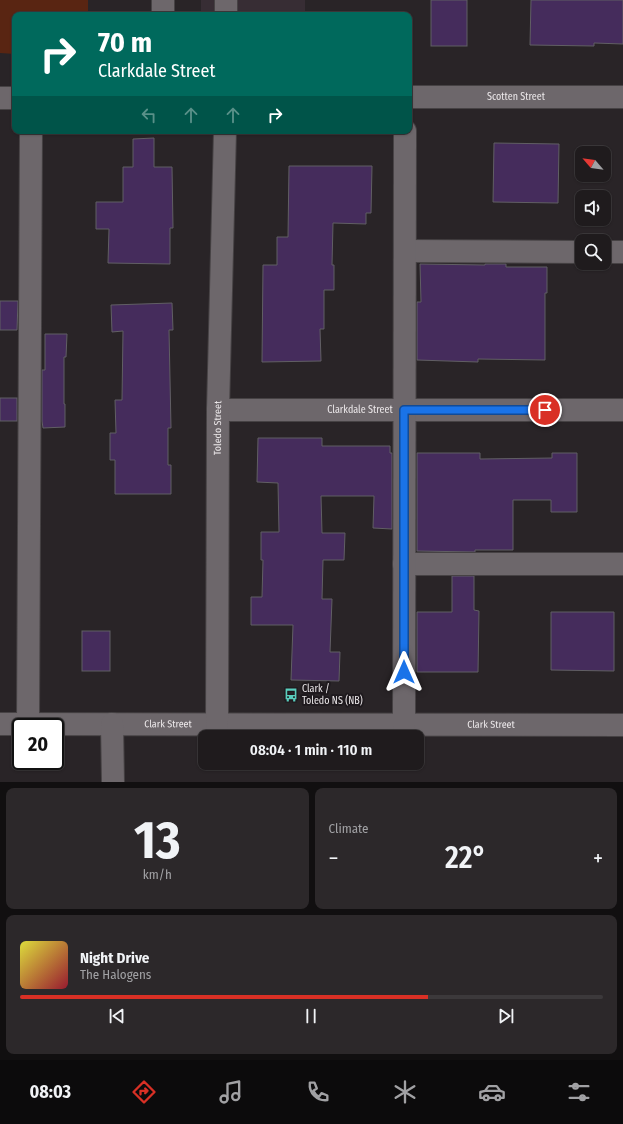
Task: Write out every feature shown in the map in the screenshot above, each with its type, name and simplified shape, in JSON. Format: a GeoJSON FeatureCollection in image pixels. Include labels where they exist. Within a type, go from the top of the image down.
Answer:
{"type":"FeatureCollection","features":[{"type":"Feature","properties":{"kind":"street"},"geometry":{"type":"LineString","coordinates":[[163,0],[163,12]]}},
{"type":"Feature","properties":{"kind":"street"},"geometry":{"type":"LineString","coordinates":[[226,0],[226,12]]}},
{"type":"Feature","properties":{"kind":"street","name":"Scotten Street"},"geometry":{"type":"LineString","coordinates":[[412,97],[623,96]]}},
{"type":"Feature","properties":{"kind":"street"},"geometry":{"type":"LineString","coordinates":[[0,98],[12,98]]}},
{"type":"Feature","properties":{"kind":"street"},"geometry":{"type":"LineString","coordinates":[[28,718],[31,134]]}},
{"type":"Feature","properties":{"kind":"street","name":"Toledo Street"},"geometry":{"type":"LineString","coordinates":[[217,724],[218,410],[225,134]]}},
{"type":"Feature","properties":{"kind":"street"},"geometry":{"type":"LineString","coordinates":[[404,725],[405,134]]}},
{"type":"Feature","properties":{"kind":"street"},"geometry":{"type":"LineString","coordinates":[[405,252],[575,252]]}},
{"type":"Feature","properties":{"kind":"street"},"geometry":{"type":"LineString","coordinates":[[611,252],[623,252]]}},
{"type":"Feature","properties":{"kind":"street","name":"Clarkdale Street"},"geometry":{"type":"LineString","coordinates":[[218,410],[623,410]]}},
{"type":"Feature","properties":{"kind":"street"},"geometry":{"type":"LineString","coordinates":[[404,564],[623,564]]}},
{"type":"Feature","properties":{"kind":"street","name":"Clark Street"},"geometry":{"type":"LineString","coordinates":[[0,724],[12,724]]}},
{"type":"Feature","properties":{"kind":"street","name":"Clark Street"},"geometry":{"type":"LineString","coordinates":[[64,724],[623,725]]}},
{"type":"Feature","properties":{"kind":"street"},"geometry":{"type":"LineString","coordinates":[[112,724],[113,782]]}},
{"type":"Feature","properties":{"kind":"shaded area"},"geometry":{"type":"Polygon","coordinates":[[[0,0],[88,0],[88,12],[12,12],[12,54],[0,53],[0,0]]]}},
{"type":"Feature","properties":{"kind":"shaded area"},"geometry":{"type":"Polygon","coordinates":[[[201,0],[305,0],[305,12],[201,12],[201,0]]]}},
{"type":"Feature","properties":{"kind":"building"},"geometry":{"type":"Polygon","coordinates":[[[431,0],[467,0],[467,46],[431,46],[431,0]]]}},
{"type":"Feature","properties":{"kind":"building"},"geometry":{"type":"Polygon","coordinates":[[[531,0],[623,0],[623,44],[594,43],[594,46],[530,45],[531,0]]]}},
{"type":"Feature","properties":{"kind":"building"},"geometry":{"type":"Polygon","coordinates":[[[154,138],[154,167],[172,167],[173,228],[170,228],[170,264],[108,263],[109,229],[96,229],[96,202],[123,202],[123,167],[133,167],[133,139],[154,138]]]}},
{"type":"Feature","properties":{"kind":"building"},"geometry":{"type":"Polygon","coordinates":[[[494,143],[559,144],[558,203],[493,202],[494,143]]]}},
{"type":"Feature","properties":{"kind":"building"},"geometry":{"type":"Polygon","coordinates":[[[289,166],[372,166],[371,213],[366,213],[366,224],[333,223],[332,265],[334,265],[334,290],[324,290],[324,329],[320,329],[321,361],[262,362],[263,265],[277,265],[277,237],[288,237],[289,166]]]}},
{"type":"Feature","properties":{"kind":"building"},"geometry":{"type":"Polygon","coordinates":[[[420,264],[506,264],[506,267],[547,267],[547,293],[545,293],[545,360],[478,359],[478,362],[417,360],[417,302],[421,302],[420,264]]]}},
{"type":"Feature","properties":{"kind":"building"},"geometry":{"type":"Polygon","coordinates":[[[0,301],[18,301],[17,330],[0,330],[0,301]]]}},
{"type":"Feature","properties":{"kind":"building"},"geometry":{"type":"Polygon","coordinates":[[[172,303],[173,330],[169,330],[171,428],[168,428],[168,465],[171,465],[171,494],[115,494],[115,460],[110,460],[110,433],[116,433],[115,400],[122,400],[123,331],[112,332],[111,305],[172,303]]]}},
{"type":"Feature","properties":{"kind":"building"},"geometry":{"type":"Polygon","coordinates":[[[45,334],[67,334],[66,357],[64,357],[65,427],[43,428],[42,370],[45,370],[45,334]]]}},
{"type":"Feature","properties":{"kind":"building"},"geometry":{"type":"Polygon","coordinates":[[[0,398],[17,398],[17,421],[0,421],[0,398]]]}},
{"type":"Feature","properties":{"kind":"building"},"geometry":{"type":"Polygon","coordinates":[[[258,438],[322,438],[322,446],[390,446],[390,453],[392,453],[392,529],[373,528],[374,496],[321,496],[322,533],[345,533],[344,560],[323,560],[322,599],[332,599],[330,652],[340,652],[339,681],[291,680],[293,625],[251,625],[251,597],[262,597],[263,560],[261,560],[261,532],[279,532],[278,483],[257,482],[258,438]]]}},
{"type":"Feature","properties":{"kind":"building"},"geometry":{"type":"Polygon","coordinates":[[[417,453],[480,453],[480,459],[552,458],[552,453],[577,453],[577,512],[551,512],[551,500],[513,500],[513,550],[475,550],[475,552],[417,551],[417,453]]]}},
{"type":"Feature","properties":{"kind":"building"},"geometry":{"type":"Polygon","coordinates":[[[452,576],[474,576],[474,610],[479,611],[478,672],[417,672],[417,612],[452,612],[452,576]]]}},
{"type":"Feature","properties":{"kind":"building"},"geometry":{"type":"Polygon","coordinates":[[[551,612],[614,612],[614,671],[551,670],[551,612]]]}},
{"type":"Feature","properties":{"kind":"building"},"geometry":{"type":"Polygon","coordinates":[[[82,631],[110,631],[110,671],[82,671],[82,631]]]}},
{"type":"Feature","properties":{"kind":"place","name":"Clark / Toledo NS (NB)"},"geometry":{"type":"Point","coordinates":[291,695]}},
{"type":"Feature","properties":{"kind":"route"},"geometry":{"type":"LineString","coordinates":[[404,672],[404,410],[545,410]]}}]}
